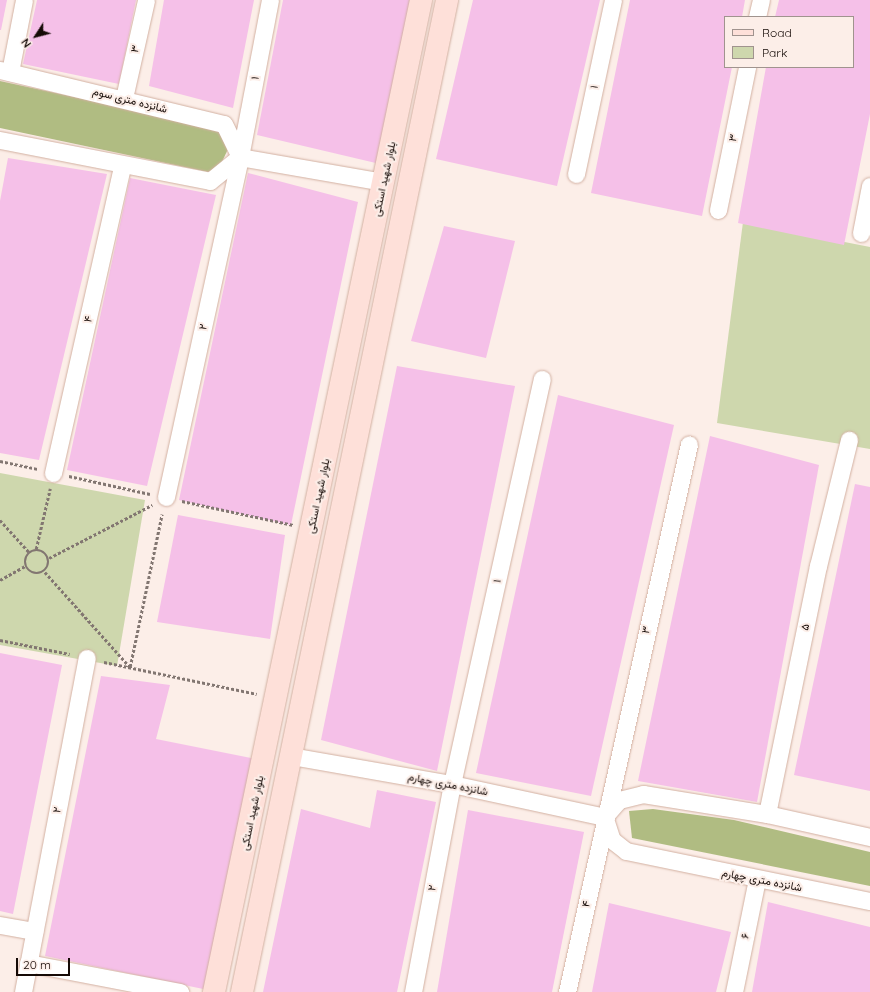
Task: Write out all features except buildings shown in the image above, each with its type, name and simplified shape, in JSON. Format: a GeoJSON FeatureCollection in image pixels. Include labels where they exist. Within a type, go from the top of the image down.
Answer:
{"type":"FeatureCollection","features":[{"type":"Feature","properties":{"kind":"main road","name":"بلوار شهید استکی"},"geometry":{"type":"LineString","coordinates":[[214,992],[421,0]]}},
{"type":"Feature","properties":{"kind":"main road"},"geometry":{"type":"LineString","coordinates":[[242,992],[447,0]]}},
{"type":"Feature","properties":{"kind":"street"},"geometry":{"type":"LineString","coordinates":[[5,71],[24,0]]}},
{"type":"Feature","properties":{"kind":"street","name":"۳"},"geometry":{"type":"LineString","coordinates":[[124,98],[146,0]]}},
{"type":"Feature","properties":{"kind":"street","name":"۱"},"geometry":{"type":"LineString","coordinates":[[240,157],[270,0]]}},
{"type":"Feature","properties":{"kind":"street","name":"۱"},"geometry":{"type":"LineString","coordinates":[[576,174],[613,0]]}},
{"type":"Feature","properties":{"kind":"street"},"geometry":{"type":"LineString","coordinates":[[757,16],[761,0]]}},
{"type":"Feature","properties":{"kind":"street","name":"۳"},"geometry":{"type":"LineString","coordinates":[[718,210],[747,68]]}},
{"type":"Feature","properties":{"kind":"street","name":"شانزده متری سوم"},"geometry":{"type":"LineString","coordinates":[[5,71],[124,98],[224,124],[240,157]]}},
{"type":"Feature","properties":{"kind":"street"},"geometry":{"type":"LineString","coordinates":[[1,144],[210,181],[240,157],[383,182]]}},
{"type":"Feature","properties":{"kind":"street","name":"۲"},"geometry":{"type":"LineString","coordinates":[[166,497],[240,157]]}},
{"type":"Feature","properties":{"kind":"street","name":"۴"},"geometry":{"type":"LineString","coordinates":[[53,473],[122,166]]}},
{"type":"Feature","properties":{"kind":"street"},"geometry":{"type":"LineString","coordinates":[[861,233],[870,186]]}},
{"type":"Feature","properties":{"kind":"street","name":"۱"},"geometry":{"type":"LineString","coordinates":[[452,784],[542,379]]}},
{"type":"Feature","properties":{"kind":"street","name":"۵"},"geometry":{"type":"LineString","coordinates":[[767,814],[818,566],[849,440]]}},
{"type":"Feature","properties":{"kind":"street","name":"۳"},"geometry":{"type":"LineString","coordinates":[[605,816],[689,444]]}},
{"type":"Feature","properties":{"kind":"street","name":"۲"},"geometry":{"type":"LineString","coordinates":[[28,963],[87,658]]}},
{"type":"Feature","properties":{"kind":"street","name":"شانزده متری چهارم"},"geometry":{"type":"LineString","coordinates":[[291,756],[452,784],[605,816],[612,840],[626,852],[870,901]]}},
{"type":"Feature","properties":{"kind":"street","name":"۲"},"geometry":{"type":"LineString","coordinates":[[413,992],[452,784]]}},
{"type":"Feature","properties":{"kind":"street"},"geometry":{"type":"LineString","coordinates":[[605,816],[619,800],[643,794],[767,814],[870,838]]}},
{"type":"Feature","properties":{"kind":"street","name":"۴"},"geometry":{"type":"LineString","coordinates":[[567,992],[605,816]]}},
{"type":"Feature","properties":{"kind":"street","name":"۶"},"geometry":{"type":"LineString","coordinates":[[734,992],[757,879]]}},
{"type":"Feature","properties":{"kind":"street"},"geometry":{"type":"LineString","coordinates":[[0,925],[34,932]]}},
{"type":"Feature","properties":{"kind":"street"},"geometry":{"type":"LineString","coordinates":[[23,992],[28,963],[180,992]]}},
{"type":"Feature","properties":{"kind":"path"},"geometry":{"type":"LineString","coordinates":[[36,549],[53,473]]}},
{"type":"Feature","properties":{"kind":"path"},"geometry":{"type":"LineString","coordinates":[[45,572],[49,558],[166,497]]}},
{"type":"Feature","properties":{"kind":"path"},"geometry":{"type":"LineString","coordinates":[[130,667],[166,497]]}},
{"type":"Feature","properties":{"kind":"path"},"geometry":{"type":"LineString","coordinates":[[0,520],[29,552]]}},
{"type":"Feature","properties":{"kind":"path"},"geometry":{"type":"LineString","coordinates":[[36,549],[49,558]]}},
{"type":"Feature","properties":{"kind":"path"},"geometry":{"type":"LineString","coordinates":[[29,552],[36,549]]}},
{"type":"Feature","properties":{"kind":"path"},"geometry":{"type":"LineString","coordinates":[[0,580],[25,566],[29,552]]}},
{"type":"Feature","properties":{"kind":"path"},"geometry":{"type":"LineString","coordinates":[[25,566],[30,573],[45,572]]}},
{"type":"Feature","properties":{"kind":"path"},"geometry":{"type":"LineString","coordinates":[[45,572],[130,667]]}},
{"type":"Feature","properties":{"kind":"path"},"geometry":{"type":"LineString","coordinates":[[0,640],[276,698]]}},
{"type":"Feature","properties":{"kind":"green space"},"geometry":{"type":"Polygon","coordinates":[[[0,81],[218,128],[229,147],[220,166],[208,172],[0,128],[0,81]]]}},
{"type":"Feature","properties":{"kind":"green space"},"geometry":{"type":"Polygon","coordinates":[[[743,222],[870,247],[870,449],[717,423],[743,222]]]}},
{"type":"Feature","properties":{"kind":"green space"},"geometry":{"type":"Polygon","coordinates":[[[0,473],[145,500],[117,666],[0,645],[0,473]]]}},
{"type":"Feature","properties":{"kind":"green space"},"geometry":{"type":"Polygon","coordinates":[[[653,809],[734,820],[870,852],[870,886],[632,838],[629,811],[653,809]]]}}]}
